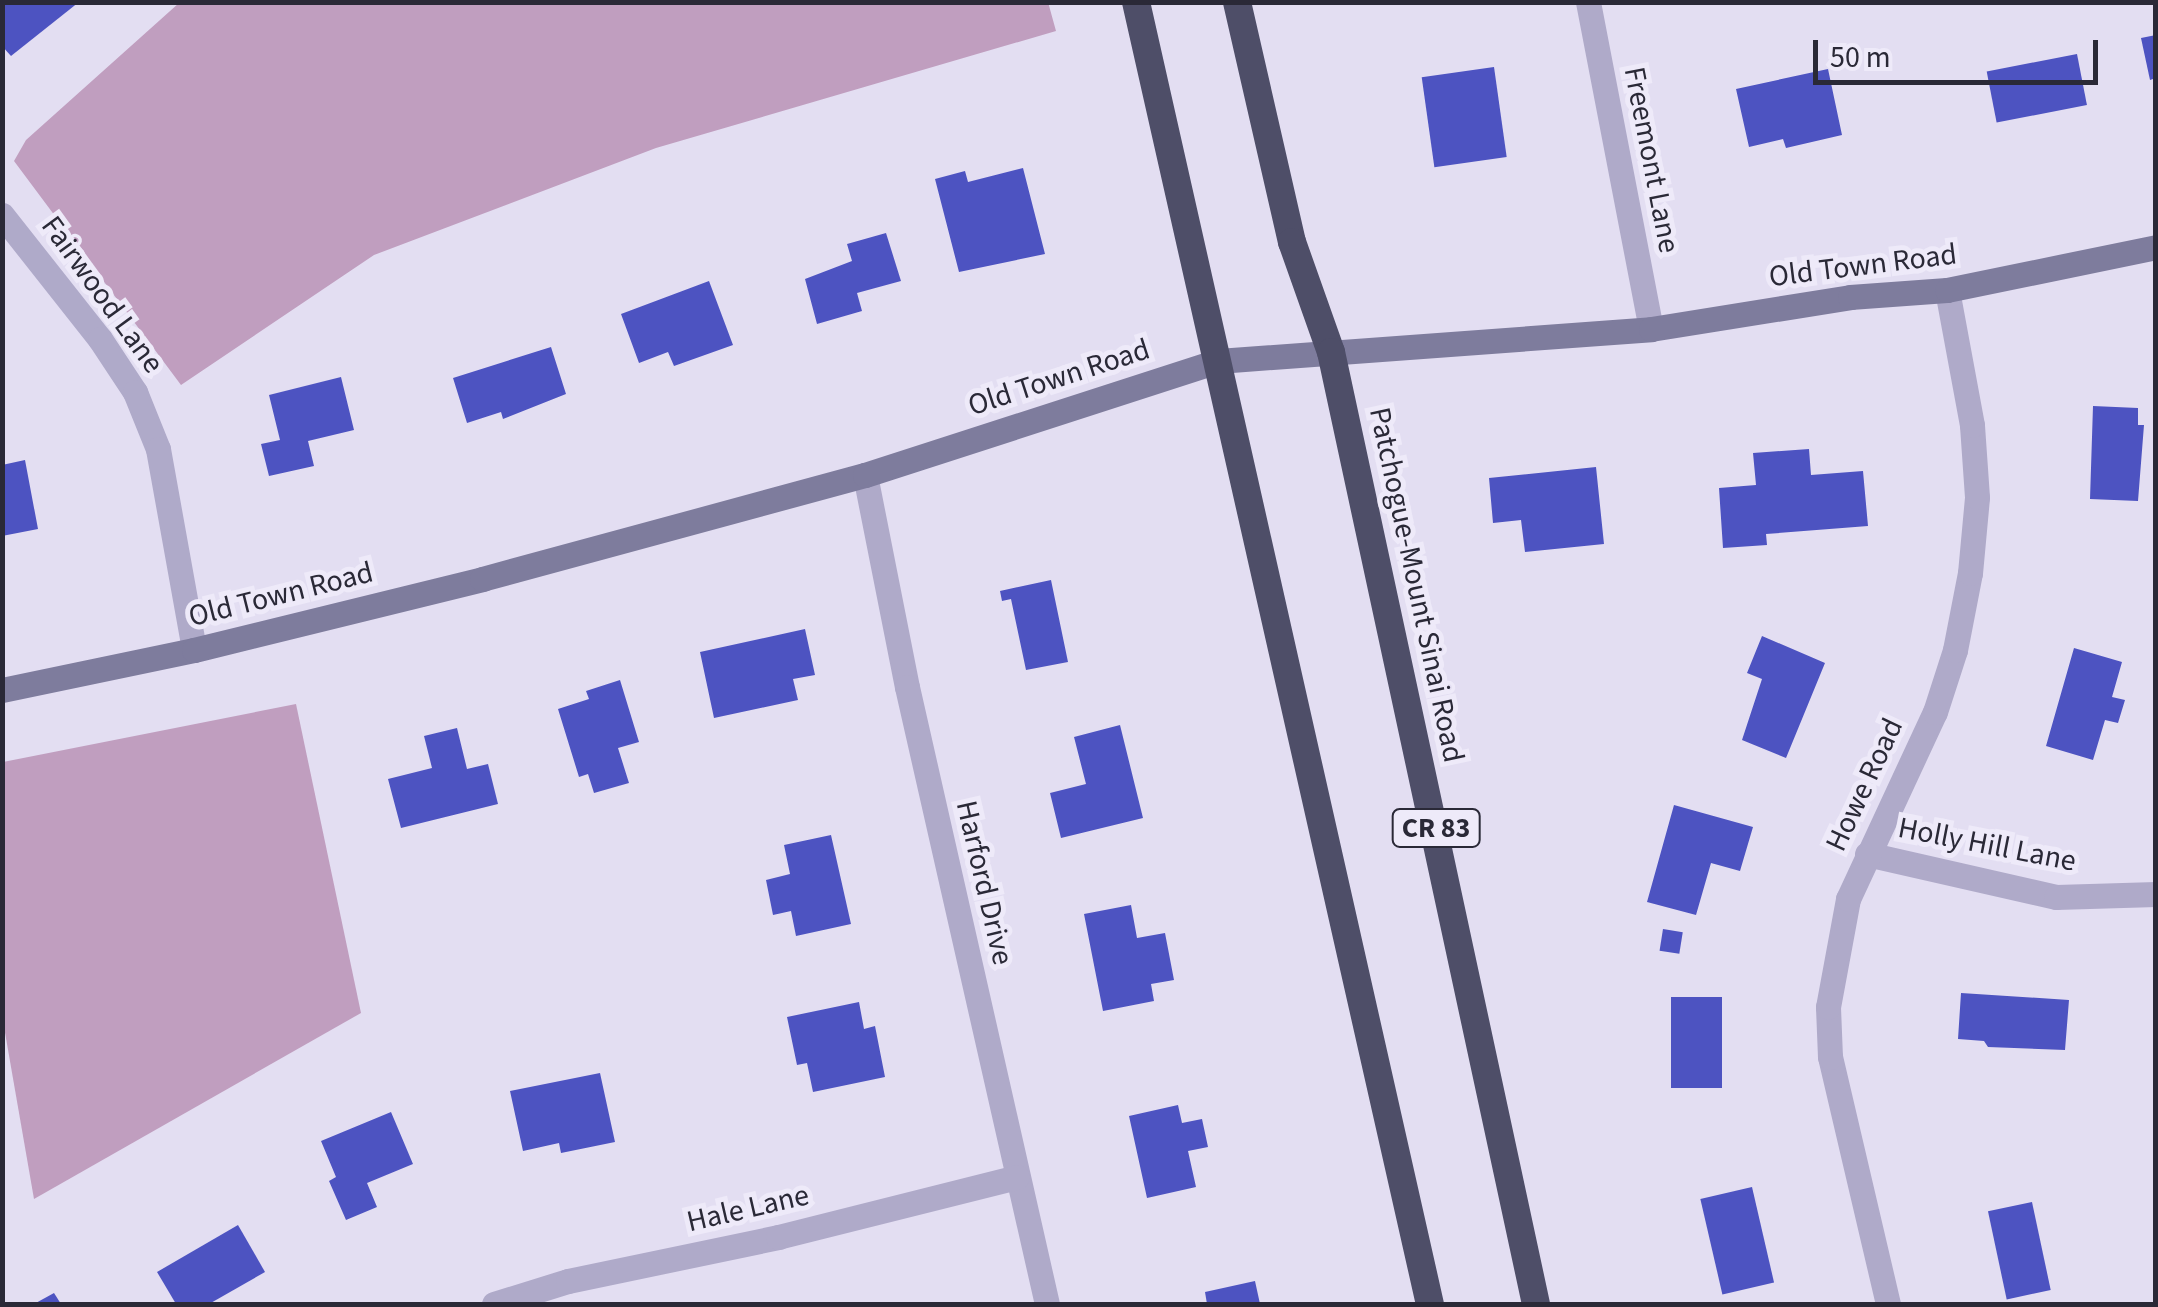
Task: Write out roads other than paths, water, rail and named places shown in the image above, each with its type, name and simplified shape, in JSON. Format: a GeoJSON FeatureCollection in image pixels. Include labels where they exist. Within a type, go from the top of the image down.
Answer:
{"type":"FeatureCollection","features":[{"type":"Feature","properties":{"kind":"highway"},"geometry":{"type":"LineString","coordinates":[[1136,2],[1430,1304]]}},
{"type":"Feature","properties":{"kind":"highway","name":"Patchogue-Mount Sinai Road"},"geometry":{"type":"LineString","coordinates":[[1238,2],[1292,242],[1332,352],[1536,1304]]}},
{"type":"Feature","properties":{"kind":"main road","name":"Old Town Road"},"geometry":{"type":"LineString","coordinates":[[2,690],[194,650],[482,580],[865,474],[1218,360],[1650,329],[1850,297],[1947,290],[2156,247]]}},
{"type":"Feature","properties":{"kind":"street","name":"Freemont Lane"},"geometry":{"type":"LineString","coordinates":[[1588,2],[1650,329]]}},
{"type":"Feature","properties":{"kind":"street","name":"Fairwood Lane"},"geometry":{"type":"LineString","coordinates":[[2,216],[135,392],[158,449],[194,650]]}},
{"type":"Feature","properties":{"kind":"street","name":"Howe Road"},"geometry":{"type":"LineString","coordinates":[[1888,1304],[1830,1057],[1828,1007],[1848,899],[1935,712],[1955,650],[1970,573],[1976,497],[1972,425],[1947,290]]}},
{"type":"Feature","properties":{"kind":"street","name":"Harford Drive"},"geometry":{"type":"LineString","coordinates":[[865,474],[908,687],[1047,1304]]}},
{"type":"Feature","properties":{"kind":"street","name":"Holly Hill Lane"},"geometry":{"type":"LineString","coordinates":[[1867,854],[2056,898],[2156,894]]}},
{"type":"Feature","properties":{"kind":"street","name":"Hale Lane"},"geometry":{"type":"LineString","coordinates":[[494,1304],[568,1281],[778,1237],[1017,1178]]}}]}
